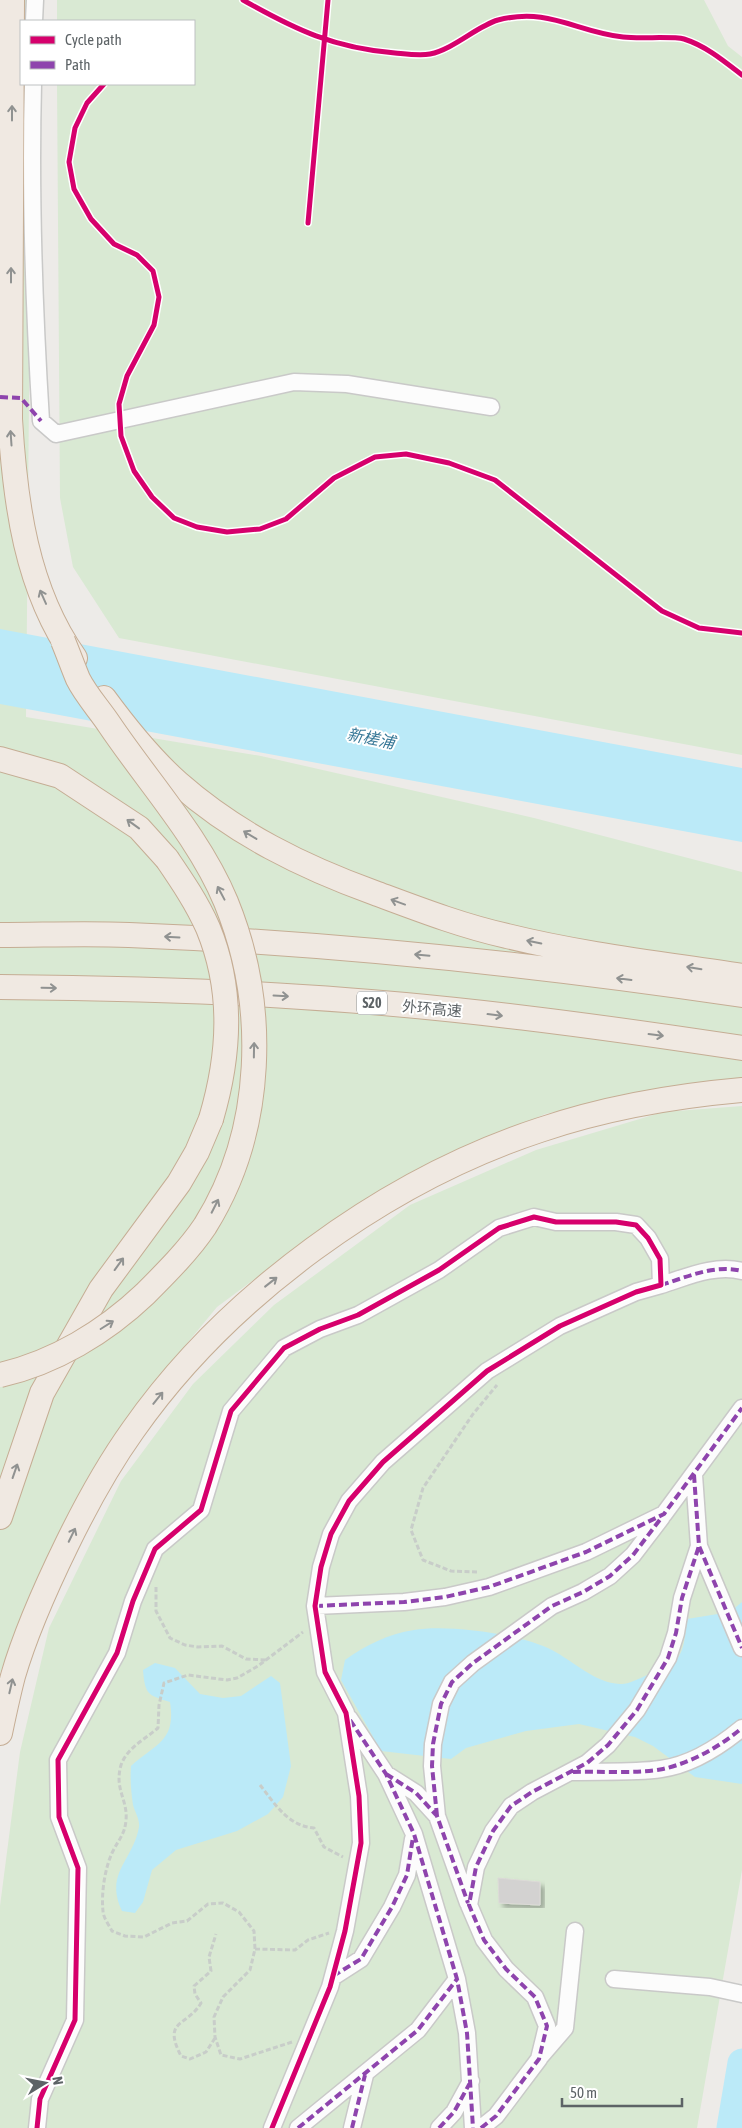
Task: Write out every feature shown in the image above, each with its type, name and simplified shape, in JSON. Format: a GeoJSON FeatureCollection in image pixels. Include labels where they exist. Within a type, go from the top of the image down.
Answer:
{"type":"FeatureCollection","features":[{"type":"Feature","properties":{"kind":"highway"},"geometry":{"type":"LineString","coordinates":[[0,1375],[68,1350],[122,1316],[164,1275],[204,1226],[231,1174],[249,1111],[254,1053],[253,1004],[242,950],[226,901],[199,851],[79,680],[39,588],[22,531],[14,475],[10,419],[12,0]]}},
{"type":"Feature","properties":{"kind":"highway"},"geometry":{"type":"LineString","coordinates":[[63,641],[130,732],[178,782],[228,822],[285,856],[326,875],[444,918],[507,936],[576,950],[742,976]]}},
{"type":"Feature","properties":{"kind":"highway"},"geometry":{"type":"LineString","coordinates":[[0,760],[60,776],[138,828],[167,859],[192,896],[208,929],[220,969],[226,1003],[227,1040],[222,1080],[211,1119],[197,1152],[179,1183],[100,1289],[42,1393],[0,1517]]}},
{"type":"Feature","properties":{"kind":"highway"},"geometry":{"type":"LineString","coordinates":[[0,935],[127,935],[306,945],[470,959],[742,995]]}},
{"type":"Feature","properties":{"kind":"highway","name":"外环高速"},"geometry":{"type":"LineString","coordinates":[[0,988],[129,989],[304,997],[466,1012],[742,1048]]}},
{"type":"Feature","properties":{"kind":"highway"},"geometry":{"type":"LineString","coordinates":[[0,1733],[13,1676],[43,1594],[84,1509],[133,1430],[191,1357],[253,1296],[318,1245],[380,1204],[463,1161],[539,1130],[618,1108],[699,1094],[742,1090]]}},
{"type":"Feature","properties":{"kind":"street"},"geometry":{"type":"LineString","coordinates":[[34,20],[35,0]]}},
{"type":"Feature","properties":{"kind":"street"},"geometry":{"type":"LineString","coordinates":[[33,85],[30,179],[41,422],[56,434],[294,382],[347,384],[490,407]]}},
{"type":"Feature","properties":{"kind":"street"},"geometry":{"type":"LineString","coordinates":[[37,2128],[40,2100],[75,2020],[78,1868],[59,1816],[58,1760],[117,1653],[133,1601],[155,1549],[201,1510],[231,1412],[284,1348],[320,1329],[358,1315],[404,1290],[439,1270],[499,1228],[534,1217],[556,1222],[616,1222],[636,1225],[648,1238],[660,1259],[661,1285]]}},
{"type":"Feature","properties":{"kind":"street"},"geometry":{"type":"LineString","coordinates":[[473,2128],[466,2033],[457,1979],[414,1834],[386,1774],[346,1713],[325,1672],[316,1614],[320,1566],[331,1534],[349,1501],[383,1462],[487,1371],[560,1326],[636,1292],[704,1272],[731,1268],[742,1271]]}},
{"type":"Feature","properties":{"kind":"street"},"geometry":{"type":"LineString","coordinates":[[539,2059],[547,2026],[535,1998],[506,1969],[484,1940],[469,1905],[437,1816],[432,1766],[435,1729],[441,1704],[452,1682],[473,1663],[552,1606],[583,1592],[610,1576],[633,1555],[742,1408]]}},
{"type":"Feature","properties":{"kind":"street"},"geometry":{"type":"LineString","coordinates":[[694,1475],[699,1546],[742,1648]]}},
{"type":"Feature","properties":{"kind":"street"},"geometry":{"type":"LineString","coordinates":[[316,1614],[445,1597],[488,1588],[586,1552],[664,1514]]}},
{"type":"Feature","properties":{"kind":"street"},"geometry":{"type":"LineString","coordinates":[[469,1905],[476,1867],[493,1831],[511,1806],[532,1792],[587,1763],[608,1745],[637,1710],[668,1658],[676,1633],[682,1598],[699,1546]]}},
{"type":"Feature","properties":{"kind":"street"},"geometry":{"type":"LineString","coordinates":[[272,2128],[333,1977],[345,1931],[356,1872],[361,1843],[359,1796],[346,1713]]}},
{"type":"Feature","properties":{"kind":"street"},"geometry":{"type":"LineString","coordinates":[[570,1772],[662,1769],[695,1758],[722,1744],[742,1728]]}},
{"type":"Feature","properties":{"kind":"street"},"geometry":{"type":"LineString","coordinates":[[386,1774],[416,1793],[437,1816]]}},
{"type":"Feature","properties":{"kind":"street"},"geometry":{"type":"LineString","coordinates":[[333,1977],[361,1959],[392,1907],[407,1875],[414,1834]]}},
{"type":"Feature","properties":{"kind":"street"},"geometry":{"type":"LineString","coordinates":[[481,2128],[496,2116],[565,2028],[574,1931]]}},
{"type":"Feature","properties":{"kind":"street"},"geometry":{"type":"LineString","coordinates":[[298,2128],[418,2030],[457,1979]]}},
{"type":"Feature","properties":{"kind":"street"},"geometry":{"type":"LineString","coordinates":[[614,1979],[710,1987],[742,1994]]}},
{"type":"Feature","properties":{"kind":"street"},"geometry":{"type":"LineString","coordinates":[[352,2128],[365,2075]]}},
{"type":"Feature","properties":{"kind":"street"},"geometry":{"type":"LineString","coordinates":[[439,2128],[454,2112],[471,2081]]}},
{"type":"Feature","properties":{"kind":"path"},"geometry":{"type":"LineString","coordinates":[[483,1572],[451,1571],[423,1560],[411,1530],[423,1488],[472,1414],[503,1379]]}},
{"type":"Feature","properties":{"kind":"path"},"geometry":{"type":"LineString","coordinates":[[156,1583],[156,1611],[170,1638],[198,1647],[222,1646],[246,1659],[266,1660]]}},
{"type":"Feature","properties":{"kind":"path"},"geometry":{"type":"LineString","coordinates":[[311,2035],[240,2059],[221,2055],[215,2037],[214,2017],[224,1997],[250,1970],[255,1949],[254,1931],[238,1912],[223,1903],[208,1904],[187,1921],[172,1924],[144,1937],[125,1936],[112,1931],[102,1913],[106,1872],[113,1851],[123,1837],[126,1822],[127,1808],[122,1801],[118,1784],[121,1764],[139,1742],[158,1728],[159,1705],[164,1683],[188,1675],[232,1679],[266,1660],[316,1614]]}},
{"type":"Feature","properties":{"kind":"path"},"geometry":{"type":"LineString","coordinates":[[260,1785],[280,1812],[300,1827],[314,1828],[324,1847],[342,1857],[356,1872]]}},
{"type":"Feature","properties":{"kind":"path"},"geometry":{"type":"LineString","coordinates":[[255,1949],[282,1948],[295,1950],[308,1940],[345,1931]]}},
{"type":"Feature","properties":{"kind":"path"},"geometry":{"type":"LineString","coordinates":[[215,2037],[206,2052],[190,2059],[181,2056],[174,2034],[178,2022],[196,2012],[201,2003],[195,1994],[194,1986],[211,1971],[210,1957],[216,1934]]}},
{"type":"Feature","properties":{"kind":"green space"},"geometry":{"type":"Polygon","coordinates":[[[0,0],[32,0],[32,20],[20,20],[20,85],[32,85],[26,717],[261,756],[534,818],[742,872],[742,1083],[661,1090],[545,1114],[443,1159],[329,1224],[217,1307],[141,1399],[64,1522],[0,1673],[0,0]]]}},
{"type":"Feature","properties":{"kind":"green space"},"geometry":{"type":"Polygon","coordinates":[[[57,0],[704,0],[728,46],[742,57],[742,755],[119,638],[73,567],[60,498],[57,85],[195,85],[195,20],[57,20],[57,0]]]}},
{"type":"Feature","properties":{"kind":"green space"},"geometry":{"type":"Polygon","coordinates":[[[742,1106],[742,1870],[697,2128],[0,2128],[0,1906],[20,1752],[49,1628],[121,1481],[193,1384],[274,1305],[410,1205],[536,1150],[663,1112],[742,1106]]]}},
{"type":"Feature","properties":{"kind":"water","name":"新槎浦"},"geometry":{"type":"Polygon","coordinates":[[[0,629],[742,768],[742,842],[0,704],[0,629]]]}},
{"type":"Feature","properties":{"kind":"water"},"geometry":{"type":"Polygon","coordinates":[[[742,1602],[742,1784],[695,1777],[653,1746],[635,1737],[579,1724],[526,1731],[466,1748],[451,1759],[381,1751],[341,1680],[345,1660],[369,1645],[386,1637],[404,1632],[428,1628],[445,1628],[504,1635],[539,1644],[593,1676],[611,1683],[626,1684],[667,1667],[678,1657],[684,1642],[687,1619],[730,1612],[742,1602]]]}},
{"type":"Feature","properties":{"kind":"water"},"geometry":{"type":"Polygon","coordinates":[[[155,1663],[175,1668],[200,1694],[223,1698],[241,1696],[271,1676],[280,1683],[291,1766],[283,1797],[268,1814],[237,1831],[176,1850],[152,1870],[143,1902],[135,1913],[122,1911],[117,1898],[116,1887],[118,1877],[136,1839],[139,1827],[132,1800],[131,1766],[162,1740],[170,1725],[170,1702],[149,1693],[145,1685],[143,1670],[155,1663]]]}},
{"type":"Feature","properties":{"kind":"building"},"geometry":{"type":"Polygon","coordinates":[[[498,1878],[540,1882],[540,1905],[499,1903],[498,1878]]]}},
{"type":"Feature","properties":{"kind":"waterway"},"geometry":{"type":"LineString","coordinates":[[731,2128],[742,2063]]}},
{"type":"Feature","properties":{"kind":"marked path"},"geometry":{"type":"LineString","coordinates":[[0,397],[21,398],[41,421]]}},
{"type":"Feature","properties":{"kind":"marked path"},"geometry":{"type":"LineString","coordinates":[[661,1285],[711,1270],[732,1269],[742,1271]]}},
{"type":"Feature","properties":{"kind":"marked path"},"geometry":{"type":"LineString","coordinates":[[315,1606],[404,1602],[445,1597],[489,1587],[586,1552],[664,1514],[742,1408]]}},
{"type":"Feature","properties":{"kind":"marked path"},"geometry":{"type":"LineString","coordinates":[[694,1475],[699,1546],[742,1648]]}},
{"type":"Feature","properties":{"kind":"marked path"},"geometry":{"type":"LineString","coordinates":[[437,1816],[432,1766],[433,1744],[441,1704],[452,1682],[473,1663],[552,1606],[583,1592],[610,1576],[633,1555],[662,1517]]}},
{"type":"Feature","properties":{"kind":"marked path"},"geometry":{"type":"LineString","coordinates":[[481,2128],[496,2116],[539,2059],[547,2026],[535,1997],[506,1969],[484,1940],[469,1905],[476,1867],[493,1831],[511,1806],[532,1792],[587,1763],[608,1745],[637,1710],[668,1658],[676,1633],[682,1598],[699,1546]]}},
{"type":"Feature","properties":{"kind":"marked path"},"geometry":{"type":"LineString","coordinates":[[350,1720],[386,1774],[414,1834],[457,1979],[467,2033],[473,2128]]}},
{"type":"Feature","properties":{"kind":"marked path"},"geometry":{"type":"LineString","coordinates":[[573,1772],[631,1772],[663,1769],[705,1753],[742,1728]]}},
{"type":"Feature","properties":{"kind":"marked path"},"geometry":{"type":"LineString","coordinates":[[386,1774],[416,1793],[437,1816],[468,1903]]}},
{"type":"Feature","properties":{"kind":"marked path"},"geometry":{"type":"LineString","coordinates":[[333,1976],[361,1959],[392,1907],[407,1875],[413,1837]]}},
{"type":"Feature","properties":{"kind":"marked path"},"geometry":{"type":"LineString","coordinates":[[298,2128],[418,2030],[457,1979]]}},
{"type":"Feature","properties":{"kind":"marked path"},"geometry":{"type":"LineString","coordinates":[[352,2128],[365,2075]]}},
{"type":"Feature","properties":{"kind":"marked path"},"geometry":{"type":"LineString","coordinates":[[439,2128],[454,2112],[471,2081]]}},
{"type":"Feature","properties":{"kind":"cycle path"},"geometry":{"type":"LineString","coordinates":[[243,0],[298,29],[334,42],[373,51],[413,55],[430,54],[448,47],[498,20],[532,16],[548,18],[623,37],[684,39],[722,59],[742,75]]}},
{"type":"Feature","properties":{"kind":"cycle path"},"geometry":{"type":"LineString","coordinates":[[308,223],[328,0]]}},
{"type":"Feature","properties":{"kind":"cycle path"},"geometry":{"type":"LineString","coordinates":[[103,85],[87,103],[75,128],[69,162],[74,189],[91,219],[114,244],[137,255],[153,271],[159,297],[154,325],[127,376],[119,404],[121,436],[134,471],[152,497],[174,518],[197,527],[227,532],[260,529],[286,519],[334,478],[375,457],[406,454],[449,463],[495,480],[662,611],[699,628],[742,633]]}},
{"type":"Feature","properties":{"kind":"cycle path"},"geometry":{"type":"LineString","coordinates":[[37,2128],[40,2099],[75,2020],[78,1868],[59,1817],[58,1760],[117,1653],[133,1601],[155,1549],[201,1510],[231,1411],[284,1348],[320,1329],[358,1315],[439,1270],[499,1228],[534,1217],[556,1222],[616,1222],[636,1225],[648,1238],[660,1259],[661,1285],[636,1292],[560,1326],[487,1371],[383,1462],[349,1501],[331,1534],[321,1567],[315,1606],[325,1672],[346,1713],[359,1796],[361,1843],[345,1931],[330,1987],[272,2128]]}}]}
